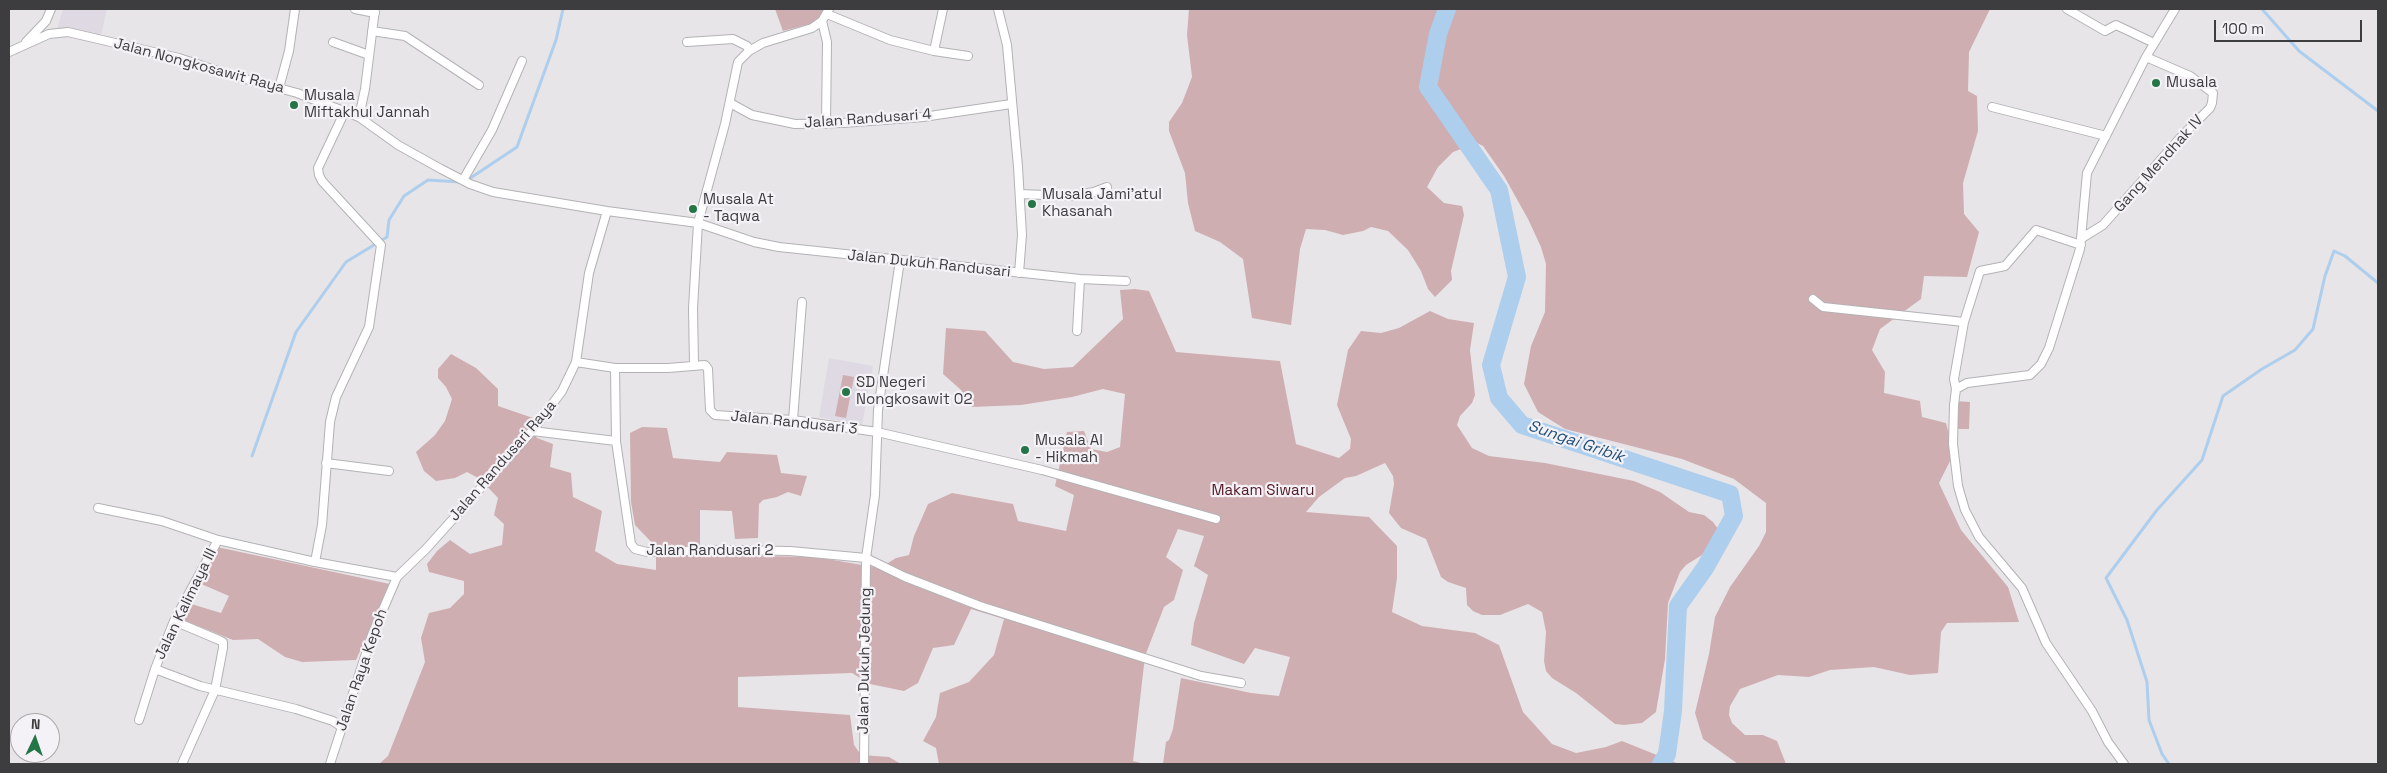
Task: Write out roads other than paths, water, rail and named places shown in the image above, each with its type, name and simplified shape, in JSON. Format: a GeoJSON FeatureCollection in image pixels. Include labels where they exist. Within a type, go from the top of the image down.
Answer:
{"type":"FeatureCollection","features":[{"type":"Feature","properties":{"kind":"street"},"geometry":{"type":"LineString","coordinates":[[25,44],[46,21],[51,9]]}},
{"type":"Feature","properties":{"kind":"street"},"geometry":{"type":"LineString","coordinates":[[279,88],[289,51],[295,9]]}},
{"type":"Feature","properties":{"kind":"street"},"geometry":{"type":"LineString","coordinates":[[355,9],[375,11],[359,117]]}},
{"type":"Feature","properties":{"kind":"street"},"geometry":{"type":"LineString","coordinates":[[934,52],[943,9]]}},
{"type":"Feature","properties":{"kind":"street"},"geometry":{"type":"LineString","coordinates":[[993,9],[998,9]]}},
{"type":"Feature","properties":{"kind":"street","name":"Jalan Dukuh Randusari"},"geometry":{"type":"LineString","coordinates":[[607,211],[698,223],[769,246],[1019,273],[1022,235],[1020,194],[1007,46],[998,9]]}},
{"type":"Feature","properties":{"kind":"street"},"geometry":{"type":"LineString","coordinates":[[2067,9],[2105,31],[2116,25],[2154,43]]}},
{"type":"Feature","properties":{"kind":"street"},"geometry":{"type":"LineString","coordinates":[[1956,390],[1976,381],[2030,375],[2038,369],[2050,348],[2081,241],[2087,173],[2146,56],[2175,9]]}},
{"type":"Feature","properties":{"kind":"street"},"geometry":{"type":"LineString","coordinates":[[576,362],[614,368],[668,368],[694,364],[693,308],[698,223],[730,103],[738,62],[749,51],[763,43],[812,28],[822,21],[828,12],[890,40],[934,52],[968,56]]}},
{"type":"Feature","properties":{"kind":"street"},"geometry":{"type":"LineString","coordinates":[[822,21],[827,42],[826,124]]}},
{"type":"Feature","properties":{"kind":"street"},"geometry":{"type":"LineString","coordinates":[[372,31],[405,36],[479,85]]}},
{"type":"Feature","properties":{"kind":"street","name":"Jalan Nongkosawit Raya"},"geometry":{"type":"LineString","coordinates":[[9,52],[49,34],[68,32],[179,58],[227,74],[279,88],[345,111],[359,117],[398,145],[464,181],[493,192],[607,211]]}},
{"type":"Feature","properties":{"kind":"street"},"geometry":{"type":"LineString","coordinates":[[687,42],[733,40],[747,46],[749,51]]}},
{"type":"Feature","properties":{"kind":"street"},"geometry":{"type":"LineString","coordinates":[[333,42],[369,55]]}},
{"type":"Feature","properties":{"kind":"street","name":"Gang Mendhak IV"},"geometry":{"type":"LineString","coordinates":[[2081,241],[2103,225],[2180,138],[2210,108],[2212,103],[2213,93],[2190,76],[2146,56]]}},
{"type":"Feature","properties":{"kind":"street"},"geometry":{"type":"LineString","coordinates":[[464,181],[492,130],[522,61]]}},
{"type":"Feature","properties":{"kind":"street","name":"Jalan Randusari 4"},"geometry":{"type":"LineString","coordinates":[[730,103],[752,115],[795,124],[826,124],[922,117],[1011,104]]}},
{"type":"Feature","properties":{"kind":"street"},"geometry":{"type":"LineString","coordinates":[[1992,107],[2106,136]]}},
{"type":"Feature","properties":{"kind":"street"},"geometry":{"type":"LineString","coordinates":[[315,562],[322,525],[330,422],[336,397],[369,327],[379,241],[322,181],[319,175],[318,168],[345,111]]}},
{"type":"Feature","properties":{"kind":"street"},"geometry":{"type":"LineString","coordinates":[[1020,194],[1071,196],[1088,193],[1107,186]]}},
{"type":"Feature","properties":{"kind":"street","name":"Jalan Randusari Raya"},"geometry":{"type":"LineString","coordinates":[[397,577],[439,535],[532,431],[562,391],[576,362],[589,273],[607,211]]}},
{"type":"Feature","properties":{"kind":"street"},"geometry":{"type":"LineString","coordinates":[[2081,241],[2036,230],[2005,266],[1980,271],[1964,322],[1954,379],[1956,390],[1953,444],[1958,486],[1965,510],[1979,537],[2022,588],[2046,643],[2092,711],[2108,742],[2124,764]]}},
{"type":"Feature","properties":{"kind":"street","name":"Jalan Dukuh Jedung"},"geometry":{"type":"LineString","coordinates":[[864,764],[866,558],[875,495],[878,410],[900,260]]}},
{"type":"Feature","properties":{"kind":"street"},"geometry":{"type":"LineString","coordinates":[[1019,273],[1126,281]]}},
{"type":"Feature","properties":{"kind":"street"},"geometry":{"type":"LineString","coordinates":[[1077,331],[1080,279]]}},
{"type":"Feature","properties":{"kind":"street"},"geometry":{"type":"LineString","coordinates":[[1813,298],[1823,307],[1964,322]]}},
{"type":"Feature","properties":{"kind":"street"},"geometry":{"type":"LineString","coordinates":[[792,420],[802,302]]}},
{"type":"Feature","properties":{"kind":"street","name":"Jalan Randusari 3"},"geometry":{"type":"LineString","coordinates":[[694,364],[705,365],[708,369],[710,410],[713,414],[792,420],[877,432],[1042,470],[1216,519]]}},
{"type":"Feature","properties":{"kind":"street","name":"Jalan Randusari 2"},"geometry":{"type":"LineString","coordinates":[[614,368],[616,441],[631,544],[635,549],[647,552],[780,551],[866,558]]}},
{"type":"Feature","properties":{"kind":"street"},"geometry":{"type":"LineString","coordinates":[[532,431],[616,441]]}},
{"type":"Feature","properties":{"kind":"street"},"geometry":{"type":"LineString","coordinates":[[326,463],[389,471]]}},
{"type":"Feature","properties":{"kind":"street"},"geometry":{"type":"LineString","coordinates":[[98,508],[162,521],[218,540],[315,562],[397,577]]}},
{"type":"Feature","properties":{"kind":"street","name":"Jalan Kalimaya III"},"geometry":{"type":"LineString","coordinates":[[139,720],[155,669],[174,622],[218,540]]}},
{"type":"Feature","properties":{"kind":"street"},"geometry":{"type":"LineString","coordinates":[[866,558],[905,578],[980,606],[1201,676],[1241,683]]}},
{"type":"Feature","properties":{"kind":"street","name":"Jalan Raya Kepoh"},"geometry":{"type":"LineString","coordinates":[[330,764],[372,635],[397,577]]}},
{"type":"Feature","properties":{"kind":"street"},"geometry":{"type":"LineString","coordinates":[[174,622],[223,642],[215,690],[182,764]]}},
{"type":"Feature","properties":{"kind":"street"},"geometry":{"type":"LineString","coordinates":[[155,669],[215,690],[296,709],[333,722],[343,728]]}},
{"type":"Feature","properties":{"kind":"waterway"},"geometry":{"type":"LineString","coordinates":[[466,181],[517,147],[556,40],[563,9]]}},
{"type":"Feature","properties":{"kind":"waterway","name":"Sungai Gribik"},"geometry":{"type":"LineString","coordinates":[[1447,9],[1438,34],[1428,87],[1499,190],[1517,277],[1491,365],[1499,398],[1522,425],[1730,494],[1734,516],[1705,568],[1678,606],[1673,711],[1667,754],[1661,764]]}},
{"type":"Feature","properties":{"kind":"waterway"},"geometry":{"type":"LineString","coordinates":[[2262,9],[2299,51],[2378,111]]}},
{"type":"Feature","properties":{"kind":"waterway"},"geometry":{"type":"LineString","coordinates":[[252,456],[296,332],[346,262],[387,237],[389,220],[404,196],[428,180],[460,182]]}},
{"type":"Feature","properties":{"kind":"waterway"},"geometry":{"type":"LineString","coordinates":[[2169,764],[2162,754],[2149,720],[2147,682],[2127,620],[2106,578],[2157,510],[2202,460],[2223,396],[2262,369],[2295,350],[2313,329],[2325,276],[2334,251],[2345,256],[2378,283]]}},
{"type":"Feature","properties":{"kind":"place","name":"Musala"},"geometry":{"type":"Point","coordinates":[2156,83]}},
{"type":"Feature","properties":{"kind":"place","name":"Musala Miftakhul Jannah"},"geometry":{"type":"Point","coordinates":[294,105]}},
{"type":"Feature","properties":{"kind":"place","name":"Musala Jami'atul Khasanah"},"geometry":{"type":"Point","coordinates":[1032,204]}},
{"type":"Feature","properties":{"kind":"place","name":"Musala At - Taqwa"},"geometry":{"type":"Point","coordinates":[693,209]}},
{"type":"Feature","properties":{"kind":"place","name":"SD Negeri Nongkosawit 02"},"geometry":{"type":"Point","coordinates":[846,392]}},
{"type":"Feature","properties":{"kind":"place","name":"Musala Al - Hikmah"},"geometry":{"type":"Point","coordinates":[1025,450]}},
{"type":"Feature","properties":{"kind":"park label","name":"Makam Siwaru"},"geometry":{"type":"Point","coordinates":[1263,491]}}]}
